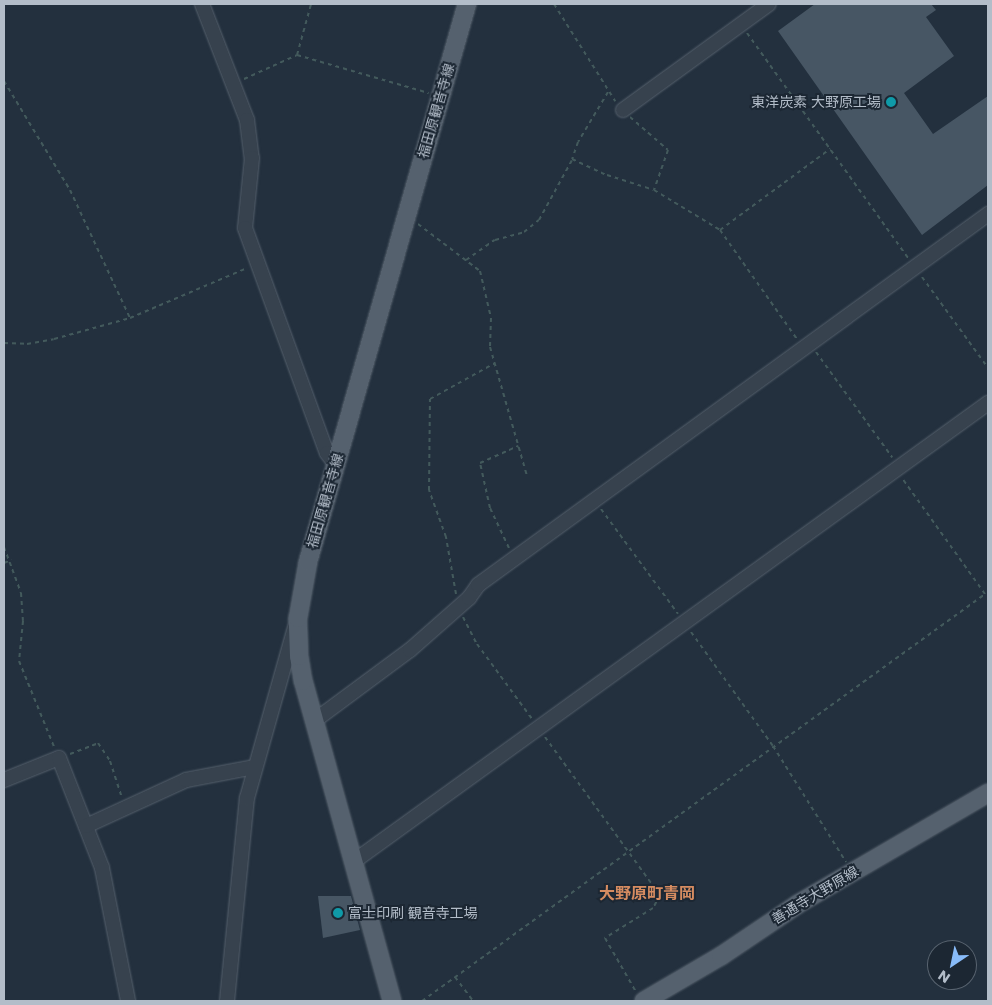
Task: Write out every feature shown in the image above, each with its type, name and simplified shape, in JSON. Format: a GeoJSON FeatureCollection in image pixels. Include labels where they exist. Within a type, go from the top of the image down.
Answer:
{"type":"FeatureCollection","features":[{"type":"Feature","properties":{"kind":"main road","name":"福田原観音寺線"},"geometry":{"type":"LineString","coordinates":[[392,1001],[314,721],[299,656],[298,618],[308,562],[467,4]]}},
{"type":"Feature","properties":{"kind":"main road","name":"善通寺大野原線"},"geometry":{"type":"LineString","coordinates":[[640,997],[988,793]]}},
{"type":"Feature","properties":{"kind":"street"},"geometry":{"type":"LineString","coordinates":[[202,4],[235,83],[251,141],[245,228],[327,453],[336,465]]}},
{"type":"Feature","properties":{"kind":"street"},"geometry":{"type":"LineString","coordinates":[[623,110],[770,4]]}},
{"type":"Feature","properties":{"kind":"street"},"geometry":{"type":"LineString","coordinates":[[314,721],[410,650],[458,608],[478,584],[988,214]]}},
{"type":"Feature","properties":{"kind":"street"},"geometry":{"type":"LineString","coordinates":[[353,862],[988,403]]}},
{"type":"Feature","properties":{"kind":"street"},"geometry":{"type":"LineString","coordinates":[[227,1001],[239,866],[254,767],[298,618]]}},
{"type":"Feature","properties":{"kind":"street"},"geometry":{"type":"LineString","coordinates":[[4,780],[59,758],[102,868],[128,1001]]}},
{"type":"Feature","properties":{"kind":"street"},"geometry":{"type":"LineString","coordinates":[[86,826],[186,780],[254,767]]}},
{"type":"Feature","properties":{"kind":"path"},"geometry":{"type":"LineString","coordinates":[[297,55],[310,4]]}},
{"type":"Feature","properties":{"kind":"path"},"geometry":{"type":"LineString","coordinates":[[554,4],[608,92],[623,110],[668,150],[654,190]]}},
{"type":"Feature","properties":{"kind":"path"},"geometry":{"type":"LineString","coordinates":[[742,26],[988,368]]}},
{"type":"Feature","properties":{"kind":"path"},"geometry":{"type":"LineString","coordinates":[[235,83],[297,55],[440,96]]}},
{"type":"Feature","properties":{"kind":"path"},"geometry":{"type":"LineString","coordinates":[[4,81],[70,190],[130,318]]}},
{"type":"Feature","properties":{"kind":"path"},"geometry":{"type":"LineString","coordinates":[[466,260],[495,240],[524,232],[539,220],[572,159],[578,142],[608,92]]}},
{"type":"Feature","properties":{"kind":"path"},"geometry":{"type":"LineString","coordinates":[[720,230],[831,148]]}},
{"type":"Feature","properties":{"kind":"path"},"geometry":{"type":"LineString","coordinates":[[422,1001],[985,594],[898,469],[720,230],[654,190],[607,175],[572,159]]}},
{"type":"Feature","properties":{"kind":"path"},"geometry":{"type":"LineString","coordinates":[[407,214],[480,271],[491,318],[489,337],[527,476]]}},
{"type":"Feature","properties":{"kind":"path"},"geometry":{"type":"LineString","coordinates":[[4,343],[27,344],[54,339],[130,318],[158,309],[258,263]]}},
{"type":"Feature","properties":{"kind":"path"},"geometry":{"type":"LineString","coordinates":[[495,363],[430,399],[429,490],[446,537],[458,608],[477,644],[660,895],[653,908],[605,938],[640,997]]}},
{"type":"Feature","properties":{"kind":"path"},"geometry":{"type":"LineString","coordinates":[[514,558],[490,508],[480,463],[518,446]]}},
{"type":"Feature","properties":{"kind":"path"},"geometry":{"type":"LineString","coordinates":[[594,500],[774,746],[853,872]]}},
{"type":"Feature","properties":{"kind":"path"},"geometry":{"type":"LineString","coordinates":[[4,547],[11,560],[21,593],[23,621],[20,661],[59,758],[98,743],[110,761],[124,807]]}},
{"type":"Feature","properties":{"kind":"path"},"geometry":{"type":"LineString","coordinates":[[4,563],[11,560]]}},
{"type":"Feature","properties":{"kind":"path"},"geometry":{"type":"LineString","coordinates":[[455,977],[473,1001]]}},
{"type":"Feature","properties":{"kind":"building"},"geometry":{"type":"Polygon","coordinates":[[[815,4],[931,4],[936,10],[926,17],[954,56],[904,93],[933,134],[988,96],[988,185],[922,235],[778,31],[815,4]]]}},
{"type":"Feature","properties":{"kind":"building","name":"富士印刷 観音寺工場"},"geometry":{"type":"Polygon","coordinates":[[[318,896],[351,896],[360,930],[323,938],[318,896]]]}},
{"type":"Feature","properties":{"kind":"place","name":"東洋炭素 大野原工場"},"geometry":{"type":"Point","coordinates":[891,102]}},
{"type":"Feature","properties":{"kind":"place","name":"富士印刷 観音寺工場"},"geometry":{"type":"Point","coordinates":[338,913]}},
{"type":"Feature","properties":{"kind":"district","name":"大野原町青岡"},"geometry":{"type":"Point","coordinates":[647,894]}}]}
